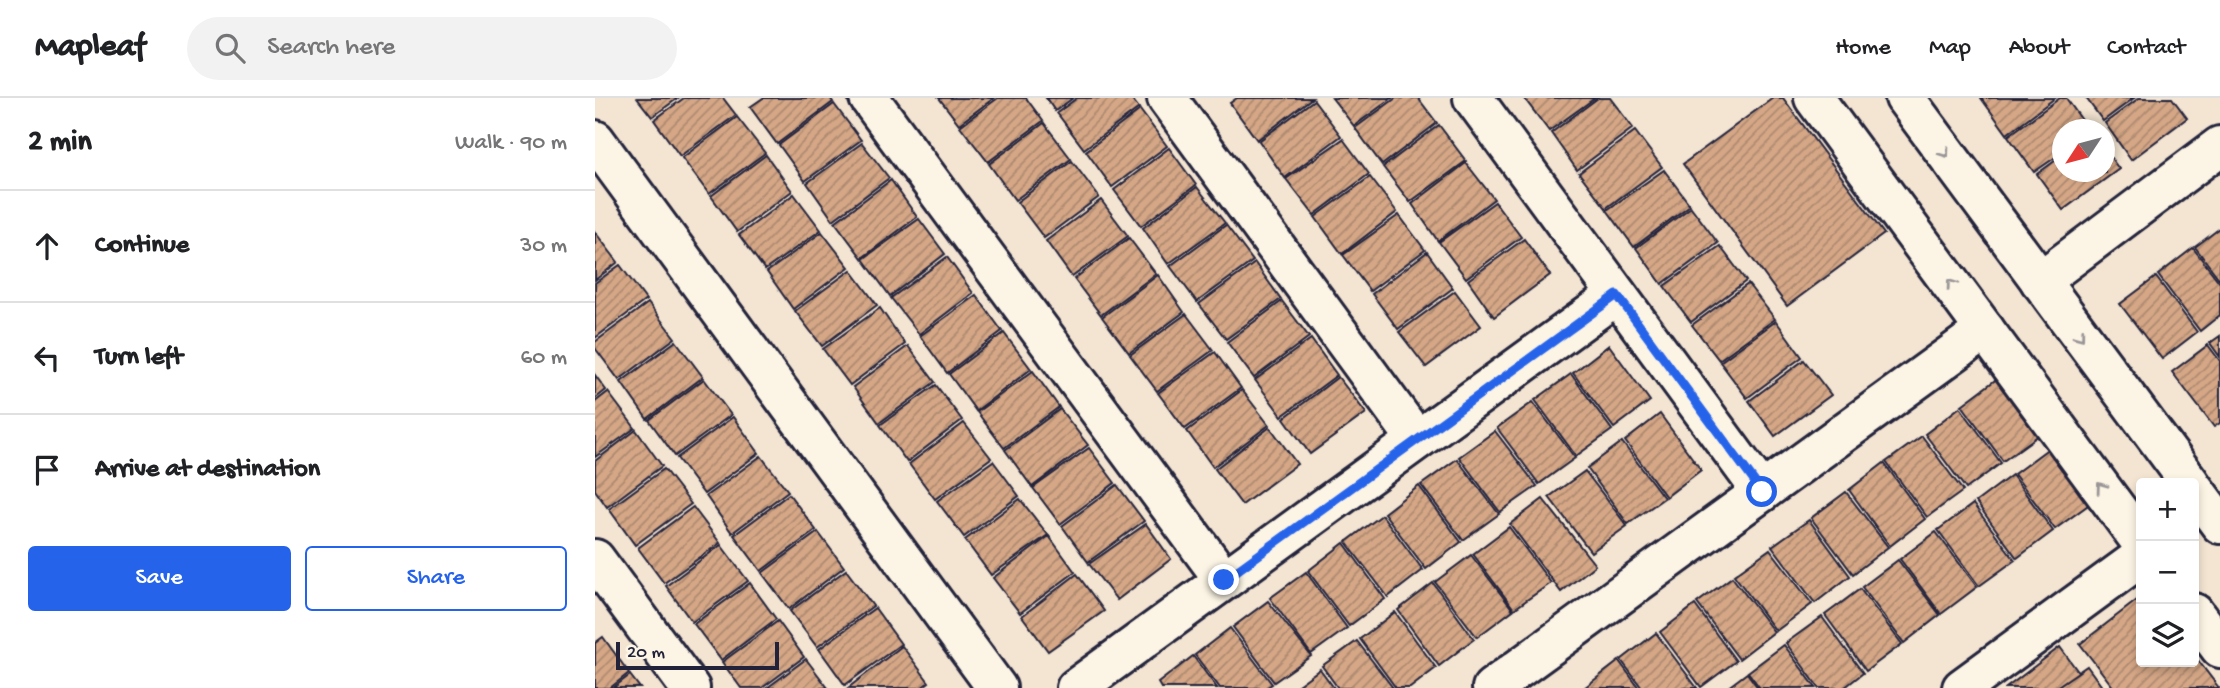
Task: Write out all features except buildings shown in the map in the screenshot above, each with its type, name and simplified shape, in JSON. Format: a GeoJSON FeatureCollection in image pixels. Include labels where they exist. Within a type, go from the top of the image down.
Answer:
{"type":"FeatureCollection","features":[{"type":"Feature","properties":{"kind":"street"},"geometry":{"type":"LineString","coordinates":[[869,98],[1224,580]]}},
{"type":"Feature","properties":{"kind":"street"},"geometry":{"type":"LineString","coordinates":[[1167,98],[1417,440]]}},
{"type":"Feature","properties":{"kind":"street"},"geometry":{"type":"LineString","coordinates":[[1473,98],[1762,492]]}},
{"type":"Feature","properties":{"kind":"street"},"geometry":{"type":"LineString","coordinates":[[1814,98],[2140,541]]}},
{"type":"Feature","properties":{"kind":"street"},"geometry":{"type":"LineString","coordinates":[[1905,98],[2204,502]]}},
{"type":"Feature","properties":{"kind":"street"},"geometry":{"type":"LineString","coordinates":[[595,141],[997,688]]}},
{"type":"Feature","properties":{"kind":"street"},"geometry":{"type":"LineString","coordinates":[[2040,281],[2220,146]]}},
{"type":"Feature","properties":{"kind":"street"},"geometry":{"type":"LineString","coordinates":[[1076,688],[1617,295]]}},
{"type":"Feature","properties":{"kind":"street"},"geometry":{"type":"LineString","coordinates":[[1492,688],[1985,330]]}},
{"type":"Feature","properties":{"kind":"street"},"geometry":{"type":"LineString","coordinates":[[595,559],[690,688]]}},
{"type":"Feature","properties":{"kind":"street"},"geometry":{"type":"LineString","coordinates":[[1962,688],[2136,561]]}},
{"type":"Feature","properties":{"kind":"street"},"geometry":{"type":"LineString","coordinates":[[2199,620],[2220,648]]}},
{"type":"Feature","properties":{"kind":"route"},"geometry":{"type":"LineString","coordinates":[[1224,580],[1617,295],[1762,492]]}}]}
